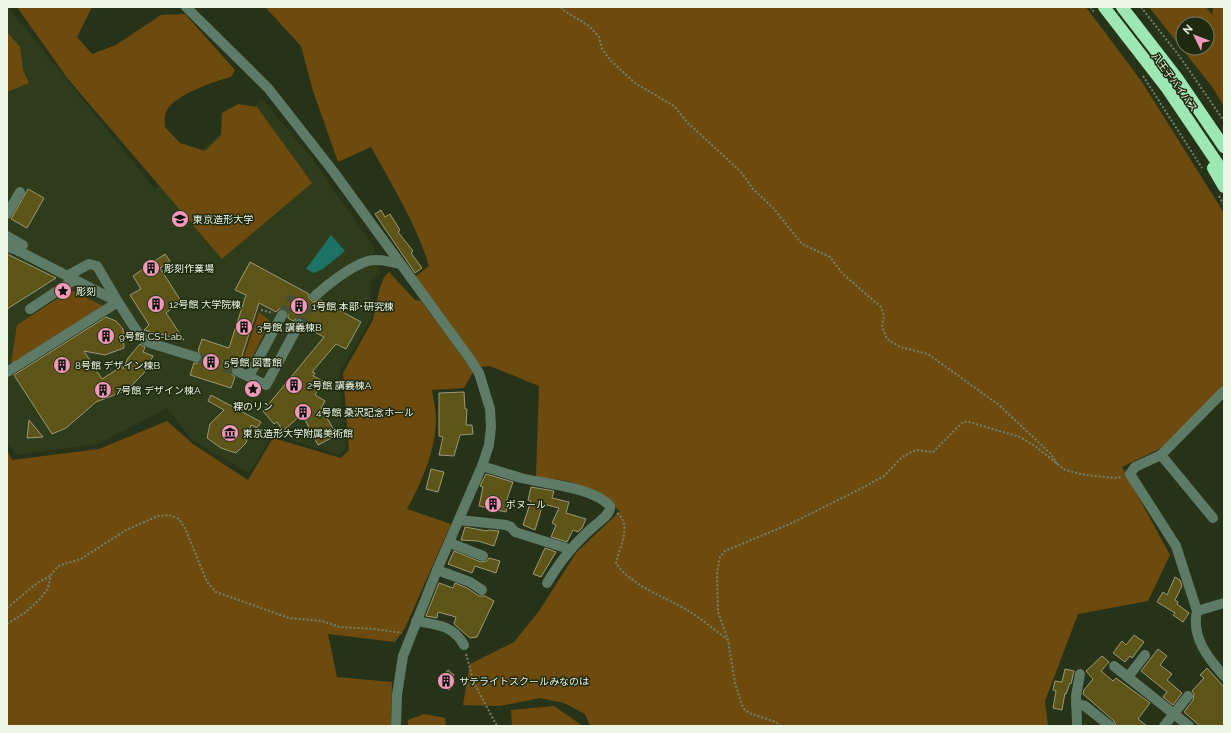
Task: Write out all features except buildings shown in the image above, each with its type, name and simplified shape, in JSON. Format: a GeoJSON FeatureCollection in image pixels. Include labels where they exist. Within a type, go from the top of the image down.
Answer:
{"type":"FeatureCollection","features":[{"type":"Feature","properties":{"kind":"highway","name":"八王子バイパス"},"geometry":{"type":"LineString","coordinates":[[1122,7],[1177,78],[1224,147]]}},
{"type":"Feature","properties":{"kind":"highway","name":"八王子バイパス"},"geometry":{"type":"LineString","coordinates":[[1099,10],[1166,87],[1224,173]]}},
{"type":"Feature","properties":{"kind":"highway"},"geometry":{"type":"LineString","coordinates":[[1166,87],[1220,189]]}},
{"type":"Feature","properties":{"kind":"street"},"geometry":{"type":"LineString","coordinates":[[186,7],[268,88],[333,171],[479,373],[487,397],[491,418],[489,446],[450,543],[410,635],[399,677],[396,726]]}},
{"type":"Feature","properties":{"kind":"street"},"geometry":{"type":"LineString","coordinates":[[7,214],[20,192]]}},
{"type":"Feature","properties":{"kind":"street"},"geometry":{"type":"LineString","coordinates":[[7,236],[23,245],[19,252]]}},
{"type":"Feature","properties":{"kind":"street"},"geometry":{"type":"LineString","coordinates":[[7,247],[118,302]]}},
{"type":"Feature","properties":{"kind":"street"},"geometry":{"type":"LineString","coordinates":[[315,296],[338,278],[368,261],[376,260],[400,264]]}},
{"type":"Feature","properties":{"kind":"street"},"geometry":{"type":"LineString","coordinates":[[30,310],[89,264],[97,266],[118,302],[141,336],[150,343],[196,357]]}},
{"type":"Feature","properties":{"kind":"street"},"geometry":{"type":"LineString","coordinates":[[7,372],[118,302]]}},
{"type":"Feature","properties":{"kind":"street"},"geometry":{"type":"LineString","coordinates":[[249,376],[279,314]]}},
{"type":"Feature","properties":{"kind":"street"},"geometry":{"type":"LineString","coordinates":[[237,371],[266,385],[299,324]]}},
{"type":"Feature","properties":{"kind":"street"},"geometry":{"type":"LineString","coordinates":[[1224,391],[1161,455],[1135,467],[1130,474],[1176,546],[1197,611],[1197,636],[1208,656],[1224,676]]}},
{"type":"Feature","properties":{"kind":"street"},"geometry":{"type":"LineString","coordinates":[[1161,455],[1213,518]]}},
{"type":"Feature","properties":{"kind":"street"},"geometry":{"type":"LineString","coordinates":[[482,466],[522,478],[587,493],[605,502],[610,508],[603,518],[569,549],[547,583]]}},
{"type":"Feature","properties":{"kind":"street"},"geometry":{"type":"LineString","coordinates":[[459,520],[506,525],[511,527],[515,532],[569,549]]}},
{"type":"Feature","properties":{"kind":"street"},"geometry":{"type":"LineString","coordinates":[[450,543],[483,556]]}},
{"type":"Feature","properties":{"kind":"street"},"geometry":{"type":"LineString","coordinates":[[437,570],[470,582],[482,590]]}},
{"type":"Feature","properties":{"kind":"street"},"geometry":{"type":"LineString","coordinates":[[1197,611],[1224,603]]}},
{"type":"Feature","properties":{"kind":"street"},"geometry":{"type":"LineString","coordinates":[[416,621],[439,625],[452,630],[460,637],[464,645]]}},
{"type":"Feature","properties":{"kind":"street"},"geometry":{"type":"LineString","coordinates":[[1128,677],[1145,655]]}},
{"type":"Feature","properties":{"kind":"street"},"geometry":{"type":"LineString","coordinates":[[1114,666],[1189,726]]}},
{"type":"Feature","properties":{"kind":"street"},"geometry":{"type":"LineString","coordinates":[[1078,723],[1076,704],[1080,674]]}},
{"type":"Feature","properties":{"kind":"street"},"geometry":{"type":"LineString","coordinates":[[1164,726],[1188,696]]}},
{"type":"Feature","properties":{"kind":"street"},"geometry":{"type":"LineString","coordinates":[[1076,704],[1085,706],[1110,726]]}},
{"type":"Feature","properties":{"kind":"path"},"geometry":{"type":"LineString","coordinates":[[561,7],[563,10],[589,26],[599,37],[602,49],[635,83],[674,106],[688,123],[741,172],[754,189],[774,209],[802,244],[830,257],[843,274],[881,307],[884,316],[882,326],[887,339],[900,347],[928,354],[999,405],[1051,454],[1057,464]]}},
{"type":"Feature","properties":{"kind":"path"},"geometry":{"type":"LineString","coordinates":[[1090,7],[1099,10]]}},
{"type":"Feature","properties":{"kind":"path"},"geometry":{"type":"LineString","coordinates":[[1141,7],[1180,57],[1224,121]]}},
{"type":"Feature","properties":{"kind":"path"},"geometry":{"type":"LineString","coordinates":[[1140,73],[1204,172]]}},
{"type":"Feature","properties":{"kind":"path"},"geometry":{"type":"LineString","coordinates":[[1220,189],[1224,205]]}},
{"type":"Feature","properties":{"kind":"path"},"geometry":{"type":"LineString","coordinates":[[261,310],[279,314]]}},
{"type":"Feature","properties":{"kind":"path"},"geometry":{"type":"LineString","coordinates":[[781,726],[776,722],[749,713],[743,708],[733,676],[728,640],[718,612],[717,573],[720,557],[725,551],[792,523],[864,487],[884,476],[909,453],[917,450],[933,452],[963,422],[969,422],[1020,437],[1035,446],[1065,470],[1085,475],[1115,478],[1130,474]]}},
{"type":"Feature","properties":{"kind":"path"},"geometry":{"type":"LineString","coordinates":[[610,508],[621,516],[624,522],[623,542],[616,563],[619,569],[634,580],[689,610],[728,640]]}},
{"type":"Feature","properties":{"kind":"path"},"geometry":{"type":"LineString","coordinates":[[7,608],[37,583],[51,575],[58,566],[86,556],[126,530],[158,516],[169,515],[179,519],[185,528],[207,582],[216,592],[289,618],[322,622],[340,627],[375,629],[410,635]]}},
{"type":"Feature","properties":{"kind":"path"},"geometry":{"type":"LineString","coordinates":[[7,624],[26,612],[41,598],[48,588],[51,575]]}},
{"type":"Feature","properties":{"kind":"path"},"geometry":{"type":"LineString","coordinates":[[464,645],[474,684],[497,726]]}},
{"type":"Feature","properties":{"kind":"shaded area","name":"東京造形大学"},"geometry":{"type":"Polygon","coordinates":[[[8,7],[155,189],[262,99],[313,160],[375,249],[372,255],[381,272],[370,283],[372,317],[339,373],[346,448],[340,455],[273,435],[249,473],[192,440],[167,408],[98,444],[15,455],[7,440],[8,7]]]}},
{"type":"Feature","properties":{"kind":"shaded area"},"geometry":{"type":"Polygon","coordinates":[[[17,7],[92,7],[77,37],[92,54],[116,45],[161,15],[185,14],[235,70],[231,77],[195,90],[177,100],[166,112],[165,127],[180,143],[205,151],[221,135],[222,113],[238,104],[257,107],[312,183],[222,259],[68,79],[17,7]]]}},
{"type":"Feature","properties":{"kind":"shaded area"},"geometry":{"type":"Polygon","coordinates":[[[265,7],[1086,7],[1142,82],[1224,213],[1224,386],[1161,448],[1122,467],[1170,555],[1148,601],[1078,614],[1045,701],[1048,726],[590,726],[585,714],[564,703],[540,698],[500,706],[463,705],[470,664],[514,642],[539,611],[576,553],[620,511],[590,489],[568,481],[536,477],[539,386],[490,366],[481,367],[415,277],[429,266],[424,251],[411,220],[371,147],[338,162],[313,91],[301,46],[265,7]]]}},
{"type":"Feature","properties":{"kind":"shaded area"},"geometry":{"type":"Polygon","coordinates":[[[1149,7],[1206,7],[1212,15],[1213,7],[1224,7],[1224,107],[1213,88],[1188,56],[1215,56],[1215,16],[1175,16],[1175,40],[1149,7]]]}},
{"type":"Feature","properties":{"kind":"shaded area"},"geometry":{"type":"Polygon","coordinates":[[[7,32],[20,47],[23,70],[29,83],[7,92],[7,32]]]}},
{"type":"Feature","properties":{"kind":"shaded area"},"geometry":{"type":"Polygon","coordinates":[[[389,272],[415,300],[421,301],[473,372],[464,388],[432,390],[436,411],[434,442],[423,477],[407,509],[451,524],[405,628],[395,642],[328,634],[337,677],[392,682],[391,726],[7,726],[7,450],[12,460],[99,449],[167,421],[193,444],[248,480],[273,438],[341,458],[349,450],[343,373],[373,320],[379,291],[384,277],[389,272]]]}},
{"type":"Feature","properties":{"kind":"shaded area"},"geometry":{"type":"Polygon","coordinates":[[[71,290],[103,306],[11,364],[17,325],[71,290]]]}},
{"type":"Feature","properties":{"kind":"shaded area"},"geometry":{"type":"Polygon","coordinates":[[[259,312],[270,321],[247,368],[241,366],[259,312]]]}},
{"type":"Feature","properties":{"kind":"shaded area"},"geometry":{"type":"Polygon","coordinates":[[[554,706],[583,726],[512,726],[511,710],[554,706]]]}},
{"type":"Feature","properties":{"kind":"shaded area"},"geometry":{"type":"Polygon","coordinates":[[[424,714],[445,718],[446,726],[408,726],[408,720],[424,714]]]}},
{"type":"Feature","properties":{"kind":"water"},"geometry":{"type":"Polygon","coordinates":[[[331,235],[345,251],[323,269],[314,273],[306,269],[331,235]]]}},
{"type":"Feature","properties":{"kind":"tunnel"},"geometry":{"type":"LineString","coordinates":[[282,315],[291,300],[307,309],[299,324]]}},
{"type":"Feature","properties":{"kind":"tunnel"},"geometry":{"type":"LineString","coordinates":[[196,357],[237,371]]}},
{"type":"Feature","properties":{"kind":"place","name":"東京造形大学"},"geometry":{"type":"Point","coordinates":[180,219]}},
{"type":"Feature","properties":{"kind":"place","name":"彫刻作業場"},"geometry":{"type":"Point","coordinates":[151,268]}},
{"type":"Feature","properties":{"kind":"place","name":"彫刻"},"geometry":{"type":"Point","coordinates":[63,291]}},
{"type":"Feature","properties":{"kind":"place","name":"12号館 大学院棟"},"geometry":{"type":"Point","coordinates":[156,304]}},
{"type":"Feature","properties":{"kind":"place","name":"1号館 本部･研究棟"},"geometry":{"type":"Point","coordinates":[299,306]}},
{"type":"Feature","properties":{"kind":"place","name":"3号館 講義棟B"},"geometry":{"type":"Point","coordinates":[244,327]}},
{"type":"Feature","properties":{"kind":"place","name":"9号館 CS-Lab"},"geometry":{"type":"Point","coordinates":[106,336]}},
{"type":"Feature","properties":{"kind":"place","name":"5号館 図書館"},"geometry":{"type":"Point","coordinates":[211,362]}},
{"type":"Feature","properties":{"kind":"place","name":"8号館 デザイン棟B"},"geometry":{"type":"Point","coordinates":[62,365]}},
{"type":"Feature","properties":{"kind":"place","name":"2号館 講義棟A"},"geometry":{"type":"Point","coordinates":[294,385]}},
{"type":"Feature","properties":{"kind":"place","name":"裸のリン"},"geometry":{"type":"Point","coordinates":[253,389]}},
{"type":"Feature","properties":{"kind":"place","name":"7号館 デザイン棟A"},"geometry":{"type":"Point","coordinates":[103,390]}},
{"type":"Feature","properties":{"kind":"place","name":"4号館 桑沢記念ホール"},"geometry":{"type":"Point","coordinates":[303,412]}},
{"type":"Feature","properties":{"kind":"place","name":"東京造形大学附属美術館"},"geometry":{"type":"Point","coordinates":[230,433]}},
{"type":"Feature","properties":{"kind":"place","name":"ボヌール"},"geometry":{"type":"Point","coordinates":[493,504]}},
{"type":"Feature","properties":{"kind":"place","name":"サテライトスクールみなのは"},"geometry":{"type":"Point","coordinates":[446,681]}}]}
